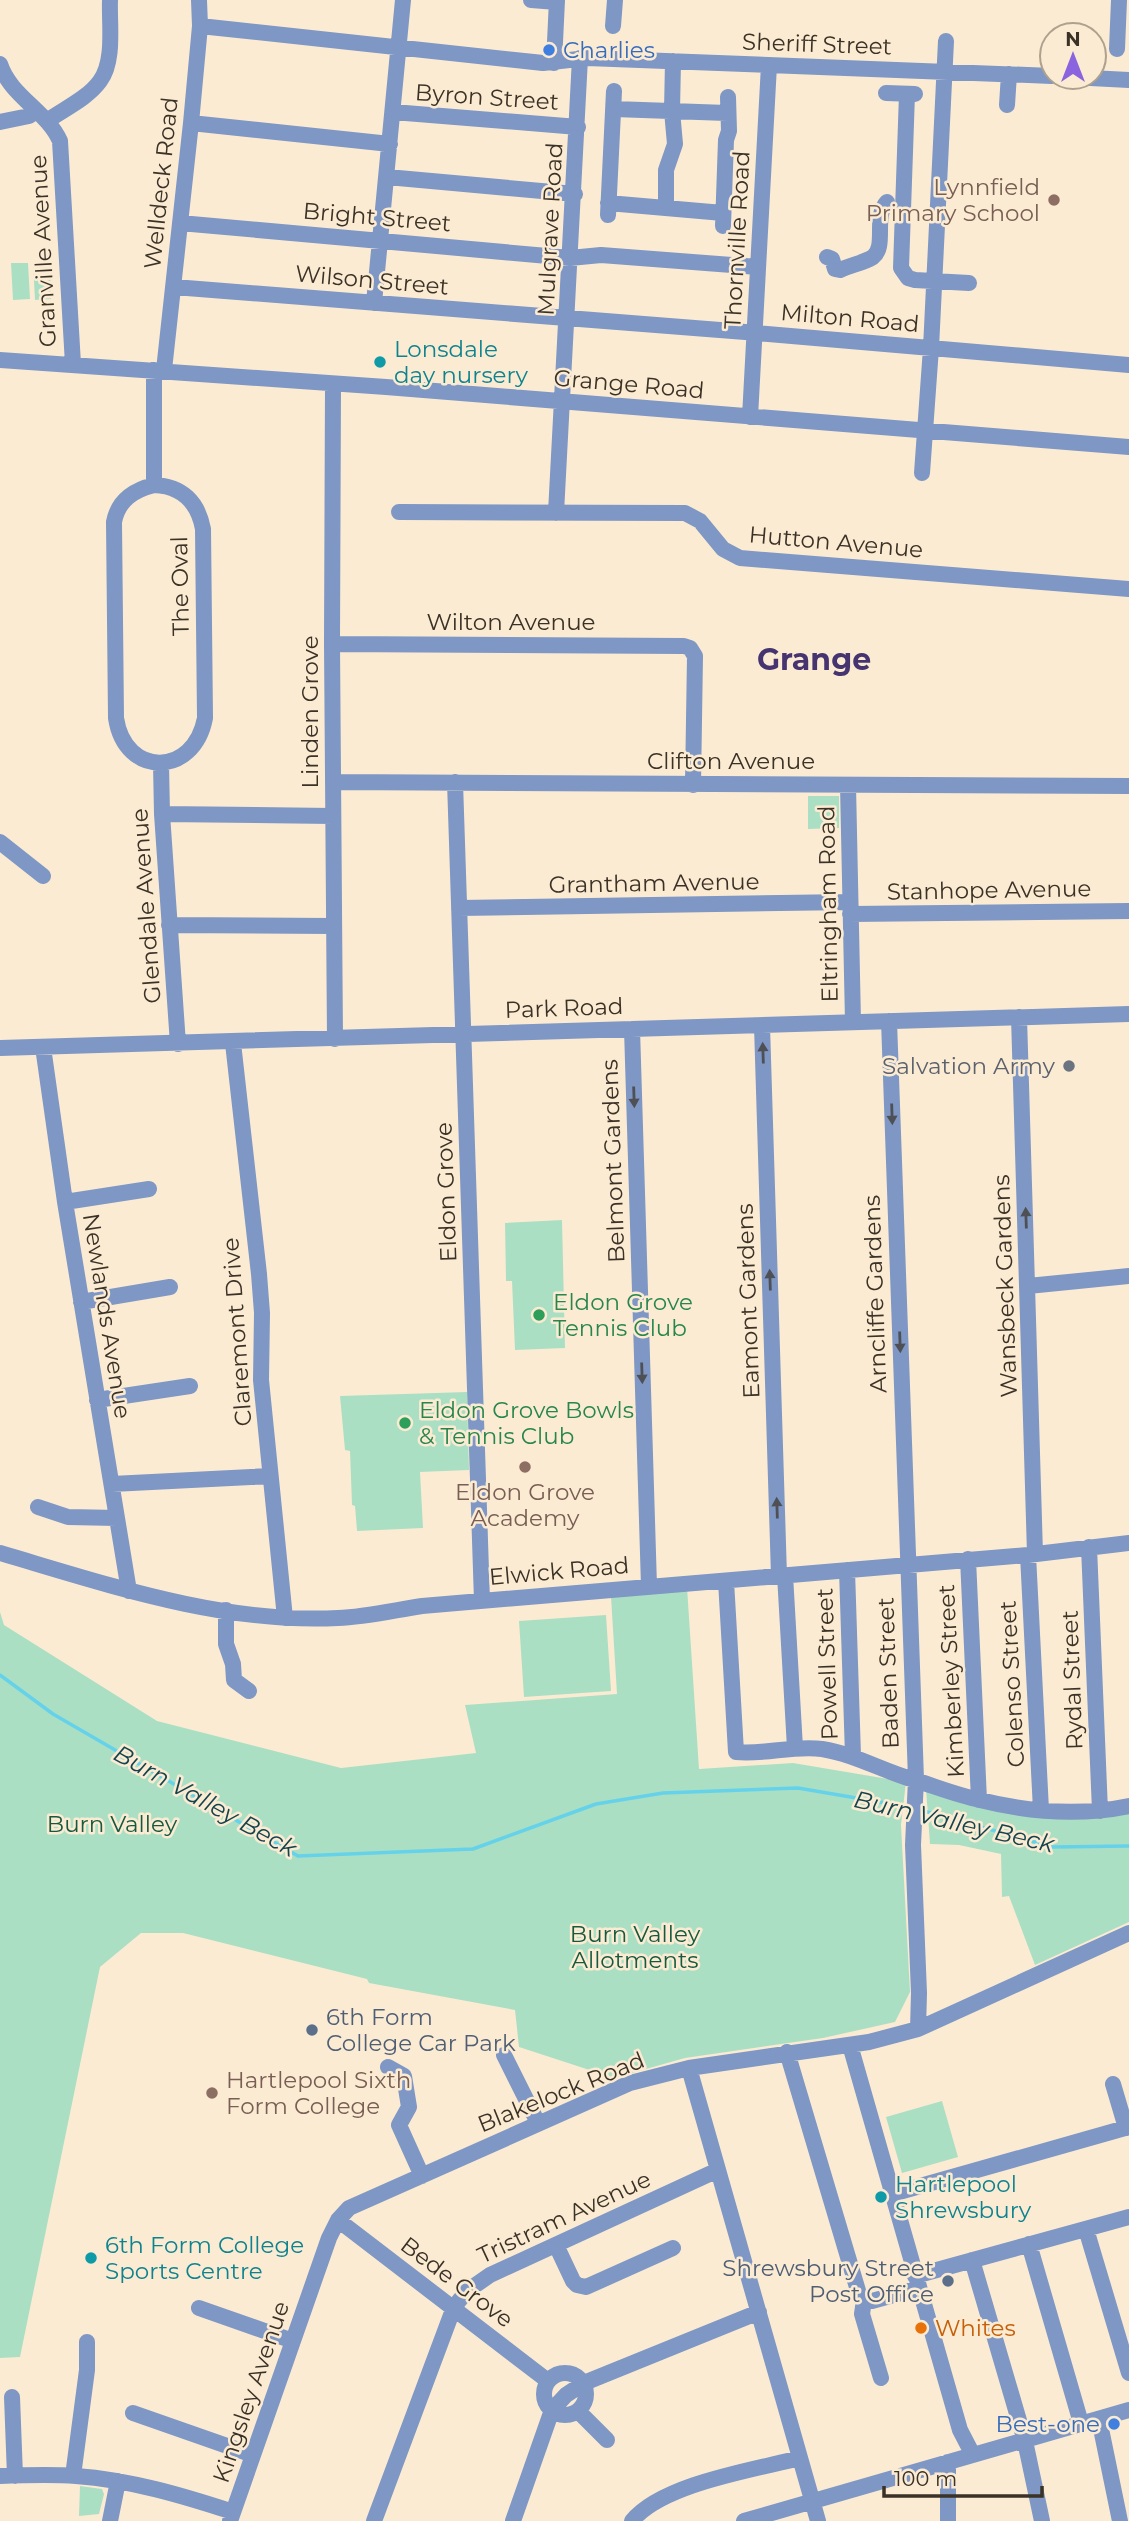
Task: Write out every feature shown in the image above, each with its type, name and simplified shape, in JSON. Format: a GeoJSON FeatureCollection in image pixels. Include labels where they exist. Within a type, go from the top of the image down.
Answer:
{"type":"FeatureCollection","features":[{"type":"Feature","properties":{"kind":"street","name":"Granville Avenue"},"geometry":{"type":"LineString","coordinates":[[73,364],[61,150],[56,132],[41,116],[93,89],[102,80],[108,54],[110,0]]}},
{"type":"Feature","properties":{"kind":"street","name":"Welldeck Road"},"geometry":{"type":"LineString","coordinates":[[154,485],[159,370],[174,287],[200,26],[199,0]]}},
{"type":"Feature","properties":{"kind":"street"},"geometry":{"type":"LineString","coordinates":[[374,303],[403,0]]}},
{"type":"Feature","properties":{"kind":"street"},"geometry":{"type":"LineString","coordinates":[[531,0],[557,1],[554,63]]}},
{"type":"Feature","properties":{"kind":"street"},"geometry":{"type":"LineString","coordinates":[[613,26],[615,0]]}},
{"type":"Feature","properties":{"kind":"street"},"geometry":{"type":"LineString","coordinates":[[1117,49],[1119,0]]}},
{"type":"Feature","properties":{"kind":"street","name":"Sheriff Street"},"geometry":{"type":"LineString","coordinates":[[200,26],[554,63],[580,58],[1038,75]]}},
{"type":"Feature","properties":{"kind":"street"},"geometry":{"type":"LineString","coordinates":[[922,473],[946,41]]}},
{"type":"Feature","properties":{"kind":"street","name":"Mulgrave Road"},"geometry":{"type":"LineString","coordinates":[[562,402],[575,194],[580,58]]}},
{"type":"Feature","properties":{"kind":"street"},"geometry":{"type":"LineString","coordinates":[[666,208],[665,175],[675,144],[672,111],[673,61]]}},
{"type":"Feature","properties":{"kind":"street"},"geometry":{"type":"LineString","coordinates":[[0,64],[18,92],[41,116]]}},
{"type":"Feature","properties":{"kind":"street","name":"Thornville Road"},"geometry":{"type":"LineString","coordinates":[[750,417],[769,65]]}},
{"type":"Feature","properties":{"kind":"street"},"geometry":{"type":"LineString","coordinates":[[1007,105],[1009,74]]}},
{"type":"Feature","properties":{"kind":"street"},"geometry":{"type":"LineString","coordinates":[[1108,79],[1129,80]]}},
{"type":"Feature","properties":{"kind":"street"},"geometry":{"type":"LineString","coordinates":[[614,91],[608,209],[666,208],[723,220],[726,140],[729,131],[728,105],[672,111],[614,109]]}},
{"type":"Feature","properties":{"kind":"street"},"geometry":{"type":"LineString","coordinates":[[886,93],[912,94],[901,233],[901,268],[904,274],[915,280],[969,283]]}},
{"type":"Feature","properties":{"kind":"street","name":"Byron Street"},"geometry":{"type":"LineString","coordinates":[[393,112],[578,127]]}},
{"type":"Feature","properties":{"kind":"street"},"geometry":{"type":"LineString","coordinates":[[0,122],[41,116]]}},
{"type":"Feature","properties":{"kind":"street"},"geometry":{"type":"LineString","coordinates":[[191,123],[390,144]]}},
{"type":"Feature","properties":{"kind":"street"},"geometry":{"type":"LineString","coordinates":[[387,177],[575,194]]}},
{"type":"Feature","properties":{"kind":"street"},"geometry":{"type":"LineString","coordinates":[[827,257],[832,259],[835,268],[840,270],[873,257],[879,247],[880,210],[887,202]]}},
{"type":"Feature","properties":{"kind":"street","name":"Bright Street"},"geometry":{"type":"LineString","coordinates":[[180,223],[570,258],[601,255],[758,267]]}},
{"type":"Feature","properties":{"kind":"street"},"geometry":{"type":"LineString","coordinates":[[880,232],[901,233]]}},
{"type":"Feature","properties":{"kind":"street","name":"Wilson Street"},"geometry":{"type":"LineString","coordinates":[[174,287],[567,319]]}},
{"type":"Feature","properties":{"kind":"street","name":"Milton Road"},"geometry":{"type":"LineString","coordinates":[[567,319],[755,332],[1129,365]]}},
{"type":"Feature","properties":{"kind":"street","name":"Grange Road"},"geometry":{"type":"LineString","coordinates":[[0,360],[159,370],[1129,447]]}},
{"type":"Feature","properties":{"kind":"street","name":"Linden Grove"},"geometry":{"type":"LineString","coordinates":[[333,384],[334,1039]]}},
{"type":"Feature","properties":{"kind":"street"},"geometry":{"type":"LineString","coordinates":[[556,513],[562,402]]}},
{"type":"Feature","properties":{"kind":"street"},"geometry":{"type":"LineString","coordinates":[[154,485],[130,494],[117,510],[114,522],[116,718],[122,738],[131,751],[161,764]]}},
{"type":"Feature","properties":{"kind":"street","name":"The Oval"},"geometry":{"type":"LineString","coordinates":[[154,485],[177,489],[187,496],[199,512],[203,529],[205,718],[200,738],[194,746],[177,760],[161,764]]}},
{"type":"Feature","properties":{"kind":"street","name":"Hutton Avenue"},"geometry":{"type":"LineString","coordinates":[[399,512],[685,513],[700,521],[723,549],[740,558],[1129,589]]}},
{"type":"Feature","properties":{"kind":"street","name":"Wilton Avenue"},"geometry":{"type":"LineString","coordinates":[[332,644],[690,648],[695,656],[693,785]]}},
{"type":"Feature","properties":{"kind":"street","name":"Glendale Avenue"},"geometry":{"type":"LineString","coordinates":[[161,764],[178,1044]]}},
{"type":"Feature","properties":{"kind":"street","name":"Clifton Avenue"},"geometry":{"type":"LineString","coordinates":[[333,782],[1129,786]]}},
{"type":"Feature","properties":{"kind":"street","name":"Eldon Grove"},"geometry":{"type":"LineString","coordinates":[[455,782],[482,1601]]}},
{"type":"Feature","properties":{"kind":"street","name":"Eltringham Road"},"geometry":{"type":"LineString","coordinates":[[848,785],[853,1022]]}},
{"type":"Feature","properties":{"kind":"street"},"geometry":{"type":"LineString","coordinates":[[162,814],[333,816]]}},
{"type":"Feature","properties":{"kind":"street"},"geometry":{"type":"LineString","coordinates":[[0,842],[43,876]]}},
{"type":"Feature","properties":{"kind":"street","name":"Grantham Avenue"},"geometry":{"type":"LineString","coordinates":[[459,908],[850,908]]}},
{"type":"Feature","properties":{"kind":"street","name":"Stanhope Avenue"},"geometry":{"type":"LineString","coordinates":[[850,908],[1129,911]]}},
{"type":"Feature","properties":{"kind":"street"},"geometry":{"type":"LineString","coordinates":[[169,925],[333,926]]}},
{"type":"Feature","properties":{"kind":"street","name":"Park Road"},"geometry":{"type":"LineString","coordinates":[[0,1048],[1129,1014]]}},
{"type":"Feature","properties":{"kind":"street","name":"Wansbeck Gardens"},"geometry":{"type":"LineString","coordinates":[[1019,1017],[1028,1286],[1032,1555]]}},
{"type":"Feature","properties":{"kind":"street","name":"Arncliffe Gardens"},"geometry":{"type":"LineString","coordinates":[[889,1021],[907,1565]]}},
{"type":"Feature","properties":{"kind":"street","name":"Eamont Gardens"},"geometry":{"type":"LineString","coordinates":[[762,1026],[782,1576],[795,1748]]}},
{"type":"Feature","properties":{"kind":"street","name":"Belmont Gardens"},"geometry":{"type":"LineString","coordinates":[[632,1029],[649,1586]]}},
{"type":"Feature","properties":{"kind":"street","name":"Claremont Drive"},"geometry":{"type":"LineString","coordinates":[[233,1042],[259,1274],[262,1313],[261,1380],[285,1618]]}},
{"type":"Feature","properties":{"kind":"street","name":"Newlands Avenue"},"geometry":{"type":"LineString","coordinates":[[43,1047],[80,1301],[129,1591]]}},
{"type":"Feature","properties":{"kind":"street"},"geometry":{"type":"LineString","coordinates":[[65,1202],[149,1189]]}},
{"type":"Feature","properties":{"kind":"street"},"geometry":{"type":"LineString","coordinates":[[1028,1286],[1129,1276]]}},
{"type":"Feature","properties":{"kind":"street"},"geometry":{"type":"LineString","coordinates":[[80,1301],[170,1287]]}},
{"type":"Feature","properties":{"kind":"street"},"geometry":{"type":"LineString","coordinates":[[97,1400],[190,1386]]}},
{"type":"Feature","properties":{"kind":"street"},"geometry":{"type":"LineString","coordinates":[[112,1484],[270,1476]]}},
{"type":"Feature","properties":{"kind":"street"},"geometry":{"type":"LineString","coordinates":[[45,1505],[68,1517],[117,1518]]}},
{"type":"Feature","properties":{"kind":"street","name":"Elwick Road"},"geometry":{"type":"LineString","coordinates":[[0,1553],[129,1591],[226,1610],[285,1618],[340,1618],[422,1606],[1032,1555],[1129,1543]]}},
{"type":"Feature","properties":{"kind":"street","name":"Rydal Street"},"geometry":{"type":"LineString","coordinates":[[1089,1547],[1100,1811]]}},
{"type":"Feature","properties":{"kind":"street","name":"Colenso Street"},"geometry":{"type":"LineString","coordinates":[[1032,1555],[1041,1810]]}},
{"type":"Feature","properties":{"kind":"street","name":"Kimberley Street"},"geometry":{"type":"LineString","coordinates":[[968,1559],[979,1800]]}},
{"type":"Feature","properties":{"kind":"street","name":"Baden Street"},"geometry":{"type":"LineString","coordinates":[[907,1565],[916,1779],[913,1821],[918,2029]]}},
{"type":"Feature","properties":{"kind":"street","name":"Powell Street"},"geometry":{"type":"LineString","coordinates":[[847,1570],[853,1756]]}},
{"type":"Feature","properties":{"kind":"street"},"geometry":{"type":"LineString","coordinates":[[726,1581],[736,1752],[822,1749],[853,1756],[979,1800],[1041,1810],[1100,1811],[1129,1806]]}},
{"type":"Feature","properties":{"kind":"street"},"geometry":{"type":"LineString","coordinates":[[226,1610],[226,1644],[233,1664],[229,1682],[249,1691]]}},
{"type":"Feature","properties":{"kind":"street","name":"Blakelock Road"},"geometry":{"type":"LineString","coordinates":[[329,2238],[338,2220],[349,2208],[630,2083],[689,2068],[850,2045],[918,2029],[1129,1933]]}},
{"type":"Feature","properties":{"kind":"street"},"geometry":{"type":"LineString","coordinates":[[850,2045],[960,2430],[972,2455]]}},
{"type":"Feature","properties":{"kind":"street"},"geometry":{"type":"LineString","coordinates":[[787,2052],[859,2294],[864,2300],[872,2301],[972,2260],[1129,2217]]}},
{"type":"Feature","properties":{"kind":"street"},"geometry":{"type":"LineString","coordinates":[[504,2055],[538,2123]]}},
{"type":"Feature","properties":{"kind":"street"},"geometry":{"type":"LineString","coordinates":[[388,2067],[404,2076],[409,2107],[400,2125],[422,2176]]}},
{"type":"Feature","properties":{"kind":"street"},"geometry":{"type":"LineString","coordinates":[[689,2068],[818,2521]]}},
{"type":"Feature","properties":{"kind":"street"},"geometry":{"type":"LineString","coordinates":[[892,2194],[1128,2128],[1113,2084]]}},
{"type":"Feature","properties":{"kind":"street","name":"Tristram Avenue"},"geometry":{"type":"LineString","coordinates":[[373,2521],[454,2307],[467,2291],[490,2275],[718,2170]]}},
{"type":"Feature","properties":{"kind":"street","name":"Bede Grove"},"geometry":{"type":"LineString","coordinates":[[338,2220],[548,2381]]}},
{"type":"Feature","properties":{"kind":"street"},"geometry":{"type":"LineString","coordinates":[[1086,2229],[1129,2373]]}},
{"type":"Feature","properties":{"kind":"street","name":"Kingsley Avenue"},"geometry":{"type":"LineString","coordinates":[[231,2516],[329,2238]]}},
{"type":"Feature","properties":{"kind":"street"},"geometry":{"type":"LineString","coordinates":[[1029,2244],[1081,2423]]}},
{"type":"Feature","properties":{"kind":"street"},"geometry":{"type":"LineString","coordinates":[[556,2245],[573,2281],[586,2287],[673,2248]]}},
{"type":"Feature","properties":{"kind":"street"},"geometry":{"type":"LineString","coordinates":[[972,2260],[1025,2441],[1042,2521]]}},
{"type":"Feature","properties":{"kind":"street"},"geometry":{"type":"LineString","coordinates":[[864,2300],[862,2314],[881,2378]]}},
{"type":"Feature","properties":{"kind":"street"},"geometry":{"type":"LineString","coordinates":[[199,2308],[293,2341]]}},
{"type":"Feature","properties":{"kind":"street"},"geometry":{"type":"LineString","coordinates":[[513,2521],[552,2410],[566,2395],[584,2383],[759,2312]]}},
{"type":"Feature","properties":{"kind":"street"},"geometry":{"type":"LineString","coordinates":[[73,2476],[87,2370],[88,2342]]}},
{"type":"Feature","properties":{"kind":"street"},"geometry":{"type":"LineString","coordinates":[[565,2373],[576,2376],[584,2383],[586,2394],[578,2411],[563,2415],[552,2410],[544,2396],[548,2381],[565,2373]]}},
{"type":"Feature","properties":{"kind":"street"},"geometry":{"type":"LineString","coordinates":[[12,2397],[8,2476],[73,2476],[118,2481],[172,2493],[231,2516]]}},
{"type":"Feature","properties":{"kind":"street"},"geometry":{"type":"LineString","coordinates":[[744,2521],[1129,2410]]}},
{"type":"Feature","properties":{"kind":"street"},"geometry":{"type":"LineString","coordinates":[[578,2411],[607,2440]]}},
{"type":"Feature","properties":{"kind":"street"},"geometry":{"type":"LineString","coordinates":[[133,2412],[253,2455]]}},
{"type":"Feature","properties":{"kind":"street"},"geometry":{"type":"LineString","coordinates":[[1099,2419],[1120,2521]]}},
{"type":"Feature","properties":{"kind":"street"},"geometry":{"type":"LineString","coordinates":[[632,2521],[654,2501],[674,2491],[800,2458]]}},
{"type":"Feature","properties":{"kind":"street"},"geometry":{"type":"LineString","coordinates":[[948,2462],[948,2521]]}},
{"type":"Feature","properties":{"kind":"street"},"geometry":{"type":"LineString","coordinates":[[110,2521],[118,2481]]}},
{"type":"Feature","properties":{"kind":"green space"},"geometry":{"type":"Polygon","coordinates":[[[50,262],[51,299],[35,300],[33,263],[50,262]]]}},
{"type":"Feature","properties":{"kind":"green space"},"geometry":{"type":"Polygon","coordinates":[[[11,263],[28,263],[30,299],[13,300],[11,263]]]}},
{"type":"Feature","properties":{"kind":"green space"},"geometry":{"type":"Polygon","coordinates":[[[808,796],[839,796],[839,828],[808,829],[808,796]]]}},
{"type":"Feature","properties":{"kind":"green space","name":"Eldon Grove Tennis Club"},"geometry":{"type":"Polygon","coordinates":[[[562,1220],[565,1348],[515,1350],[512,1281],[506,1281],[505,1223],[562,1220]]]}},
{"type":"Feature","properties":{"kind":"green space","name":"Eldon Grove Bowls & Tennis Club"},"geometry":{"type":"Polygon","coordinates":[[[467,1392],[469,1470],[420,1472],[423,1528],[357,1531],[355,1506],[352,1505],[350,1451],[345,1450],[340,1396],[467,1392]]]}},
{"type":"Feature","properties":{"kind":"green space"},"geometry":{"type":"Polygon","coordinates":[[[687,1587],[699,1769],[793,1763],[906,1782],[901,1825],[910,1992],[895,2022],[823,2038],[685,2058],[614,2078],[519,2047],[515,2010],[369,1983],[367,1979],[183,1933],[141,1933],[100,1967],[20,2357],[0,2358],[0,1612],[4,1625],[157,1721],[341,1768],[476,1753],[465,1705],[617,1694],[611,1597],[687,1587]]]}},
{"type":"Feature","properties":{"kind":"green space"},"geometry":{"type":"Polygon","coordinates":[[[606,1615],[611,1691],[524,1697],[519,1621],[606,1615]]]}},
{"type":"Feature","properties":{"kind":"green space"},"geometry":{"type":"Polygon","coordinates":[[[926,1789],[1040,1815],[1129,1812],[1129,1922],[1035,1965],[1009,1896],[1002,1897],[1001,1854],[959,1845],[930,1844],[926,1789]]]}},
{"type":"Feature","properties":{"kind":"green space"},"geometry":{"type":"Polygon","coordinates":[[[942,2101],[958,2157],[902,2173],[886,2117],[942,2101]]]}},
{"type":"Feature","properties":{"kind":"green space"},"geometry":{"type":"Polygon","coordinates":[[[80,2486],[102,2489],[104,2494],[99,2514],[79,2516],[80,2486]]]}},
{"type":"Feature","properties":{"kind":"waterway","name":"Burn Valley Beck"},"geometry":{"type":"LineString","coordinates":[[0,1675],[53,1714],[298,1856],[473,1849],[596,1804],[663,1793],[798,1788],[909,1807]]}},
{"type":"Feature","properties":{"kind":"waterway","name":"Burn Valley Beck"},"geometry":{"type":"LineString","coordinates":[[920,1810],[1053,1847],[1129,1846]]}},
{"type":"Feature","properties":{"kind":"place","name":"Charlies"},"geometry":{"type":"Point","coordinates":[549,50]}},
{"type":"Feature","properties":{"kind":"place","name":"Lynnfield Primary School"},"geometry":{"type":"Point","coordinates":[1054,200]}},
{"type":"Feature","properties":{"kind":"place","name":"Lonsdale day nursery"},"geometry":{"type":"Point","coordinates":[380,362]}},
{"type":"Feature","properties":{"kind":"place","name":"Salvation Army"},"geometry":{"type":"Point","coordinates":[1069,1066]}},
{"type":"Feature","properties":{"kind":"place","name":"Eldon Grove Tennis Club"},"geometry":{"type":"Point","coordinates":[539,1315]}},
{"type":"Feature","properties":{"kind":"place","name":"Eldon Grove Bowls & Tennis Club"},"geometry":{"type":"Point","coordinates":[405,1423]}},
{"type":"Feature","properties":{"kind":"place","name":"Eldon Grove Academy"},"geometry":{"type":"Point","coordinates":[525,1467]}},
{"type":"Feature","properties":{"kind":"place","name":"6th Form College Car Park"},"geometry":{"type":"Point","coordinates":[312,2030]}},
{"type":"Feature","properties":{"kind":"place","name":"Hartlepool Sixth Form College"},"geometry":{"type":"Point","coordinates":[212,2093]}},
{"type":"Feature","properties":{"kind":"place","name":"Hartlepool Shrewsbury"},"geometry":{"type":"Point","coordinates":[881,2197]}},
{"type":"Feature","properties":{"kind":"place","name":"6th Form College Sports Centre"},"geometry":{"type":"Point","coordinates":[91,2258]}},
{"type":"Feature","properties":{"kind":"place","name":"Shrewsbury Street Post Office"},"geometry":{"type":"Point","coordinates":[948,2281]}},
{"type":"Feature","properties":{"kind":"place","name":"Whites"},"geometry":{"type":"Point","coordinates":[921,2328]}},
{"type":"Feature","properties":{"kind":"place","name":"Best-one"},"geometry":{"type":"Point","coordinates":[1114,2424]}},
{"type":"Feature","properties":{"kind":"district","name":"Grange"},"geometry":{"type":"Point","coordinates":[814,660]}},
{"type":"Feature","properties":{"kind":"park label","name":"Burn Valley"},"geometry":{"type":"Point","coordinates":[112,1824]}},
{"type":"Feature","properties":{"kind":"park label","name":"Burn Valley Allotments"},"geometry":{"type":"Point","coordinates":[635,1947]}}]}
